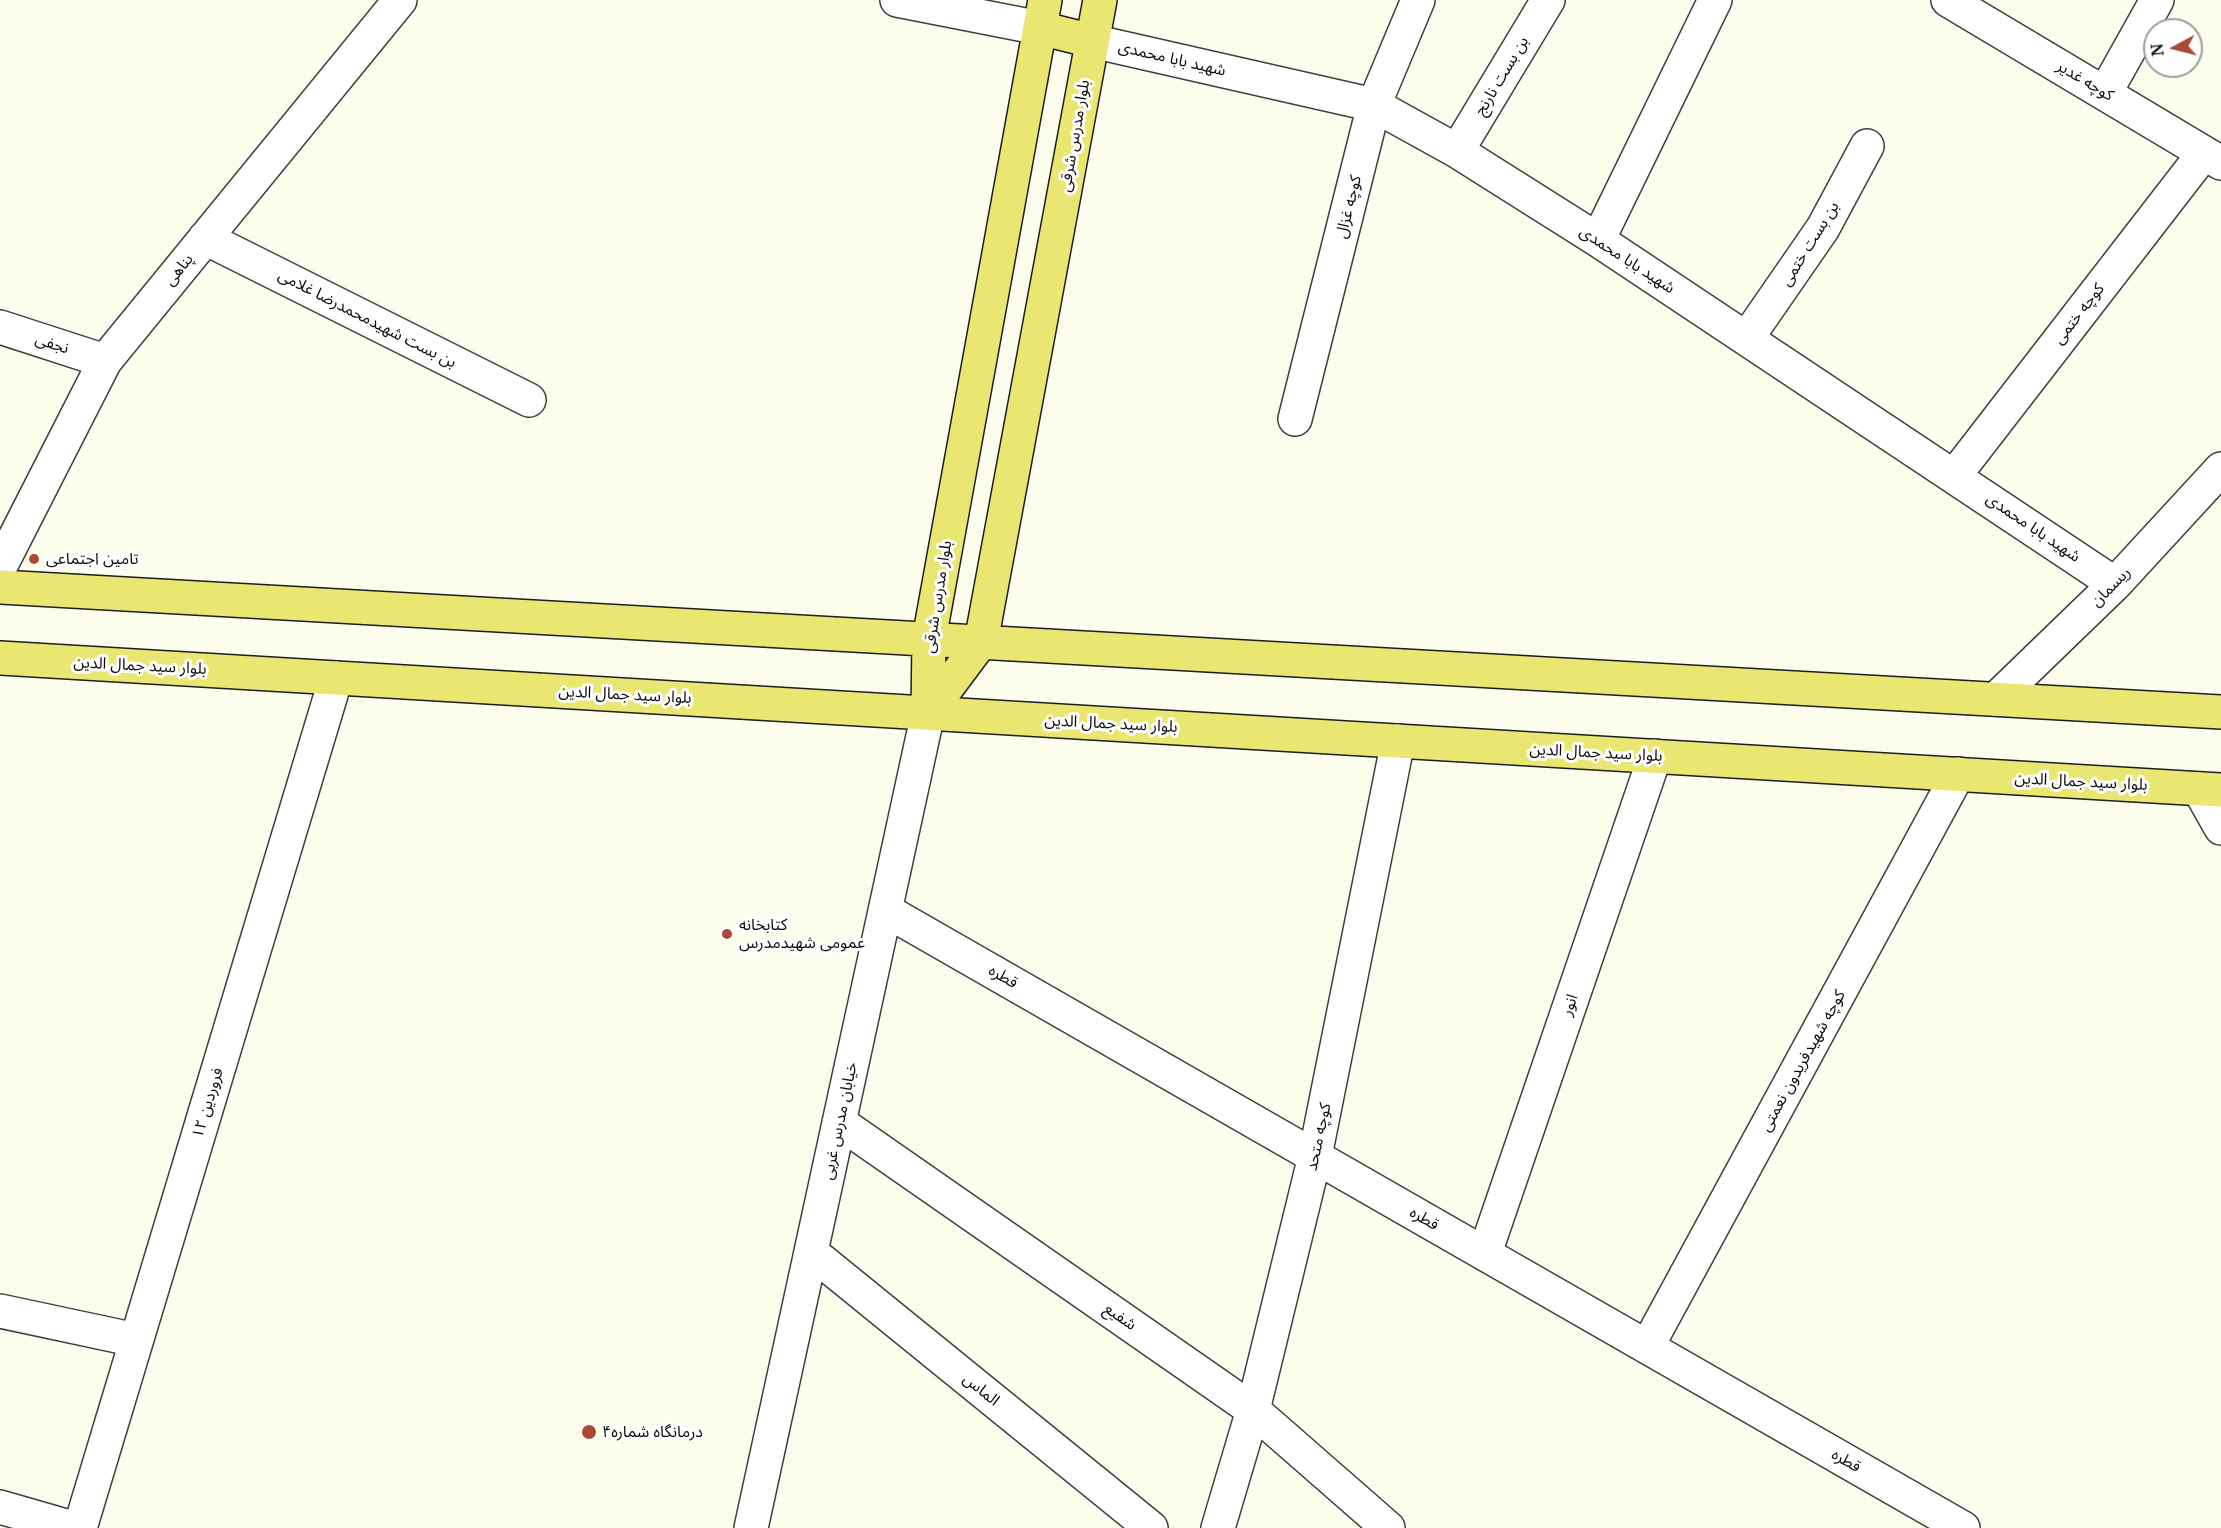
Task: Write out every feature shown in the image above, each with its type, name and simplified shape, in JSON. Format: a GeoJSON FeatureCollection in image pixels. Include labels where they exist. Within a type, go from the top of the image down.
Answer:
{"type":"FeatureCollection","features":[{"type":"Feature","properties":{"kind":"main road","name":"بلوار مدرس شرقی"},"geometry":{"type":"LineString","coordinates":[[928,713],[981,642],[1100,0]]}},
{"type":"Feature","properties":{"kind":"main road"},"geometry":{"type":"LineString","coordinates":[[1043,14],[1092,41]]}},
{"type":"Feature","properties":{"kind":"main road","name":"بلوار مدرس شرقی"},"geometry":{"type":"LineString","coordinates":[[928,713],[929,639],[1043,14]]}},
{"type":"Feature","properties":{"kind":"main road"},"geometry":{"type":"LineString","coordinates":[[0,587],[2221,712]]}},
{"type":"Feature","properties":{"kind":"main road","name":"بلوار سید جمال الدین"},"geometry":{"type":"LineString","coordinates":[[0,658],[2210,790]]}},
{"type":"Feature","properties":{"kind":"street","name":"پناهی"},"geometry":{"type":"LineString","coordinates":[[0,567],[105,361],[400,0]]}},
{"type":"Feature","properties":{"kind":"street"},"geometry":{"type":"LineString","coordinates":[[897,0],[1043,14]]}},
{"type":"Feature","properties":{"kind":"street","name":"کوچه غزال"},"geometry":{"type":"LineString","coordinates":[[1295,418],[1374,105],[1418,0]]}},
{"type":"Feature","properties":{"kind":"street","name":"بن بست نارنج"},"geometry":{"type":"LineString","coordinates":[[1456,151],[1548,0]]}},
{"type":"Feature","properties":{"kind":"street"},"geometry":{"type":"LineString","coordinates":[[1598,240],[1715,0]]}},
{"type":"Feature","properties":{"kind":"street"},"geometry":{"type":"LineString","coordinates":[[2104,93],[2157,0]]}},
{"type":"Feature","properties":{"kind":"street","name":"کوچه غدیر"},"geometry":{"type":"LineString","coordinates":[[1954,1],[2212,158]]}},
{"type":"Feature","properties":{"kind":"street","name":"شهید بابا محمدی"},"geometry":{"type":"LineString","coordinates":[[1092,41],[1374,105],[1456,151],[1598,240],[1955,475],[2115,584]]}},
{"type":"Feature","properties":{"kind":"street","name":"بن بست ختمی"},"geometry":{"type":"LineString","coordinates":[[1747,338],[1823,228],[1867,146]]}},
{"type":"Feature","properties":{"kind":"street","name":"کوچه ختمی"},"geometry":{"type":"LineString","coordinates":[[1955,475],[2212,158]]}},
{"type":"Feature","properties":{"kind":"street","name":"بن بست شهیدمحمدرضا غلامی"},"geometry":{"type":"LineString","coordinates":[[204,238],[529,400]]}},
{"type":"Feature","properties":{"kind":"street","name":"نجفی"},"geometry":{"type":"LineString","coordinates":[[0,327],[105,361]]}},
{"type":"Feature","properties":{"kind":"street","name":"ریسمان"},"geometry":{"type":"LineString","coordinates":[[1996,699],[2115,584],[2221,469]]}},
{"type":"Feature","properties":{"kind":"street","name":"۱۲ فروردین"},"geometry":{"type":"LineString","coordinates":[[80,1528],[336,678]]}},
{"type":"Feature","properties":{"kind":"street","name":"خیابان مدرس غربی"},"geometry":{"type":"LineString","coordinates":[[751,1528],[928,713]]}},
{"type":"Feature","properties":{"kind":"street","name":"کوچه متحد"},"geometry":{"type":"LineString","coordinates":[[1218,1528],[1253,1410],[1315,1156],[1398,741]]}},
{"type":"Feature","properties":{"kind":"street","name":"انور"},"geometry":{"type":"LineString","coordinates":[[1485,1253],[1655,756]]}},
{"type":"Feature","properties":{"kind":"street","name":"کوچه شهیدفریدون نعمتی"},"geometry":{"type":"LineString","coordinates":[[1647,1347],[1958,774]]}},
{"type":"Feature","properties":{"kind":"street"},"geometry":{"type":"LineString","coordinates":[[2210,790],[2221,828]]}},
{"type":"Feature","properties":{"kind":"street","name":"قطره"},"geometry":{"type":"LineString","coordinates":[[885,910],[1963,1528]]}},
{"type":"Feature","properties":{"kind":"street","name":"شفیع"},"geometry":{"type":"LineString","coordinates":[[839,1122],[1253,1410],[1388,1528]]}},
{"type":"Feature","properties":{"kind":"street","name":"الماس"},"geometry":{"type":"LineString","coordinates":[[811,1252],[1151,1528]]}},
{"type":"Feature","properties":{"kind":"street"},"geometry":{"type":"LineString","coordinates":[[0,1311],[136,1340]]}},
{"type":"Feature","properties":{"kind":"street"},"geometry":{"type":"LineString","coordinates":[[0,1507],[73,1528]]}},
{"type":"Feature","properties":{"kind":"place","name":"تامین اجتماعی"},"geometry":{"type":"Point","coordinates":[34,559]}},
{"type":"Feature","properties":{"kind":"place","name":"کتابخانه عمومی شهیدمدرس"},"geometry":{"type":"Point","coordinates":[727,934]}},
{"type":"Feature","properties":{"kind":"place","name":"درمانگاه شماره۴"},"geometry":{"type":"Point","coordinates":[589,1432]}}]}
